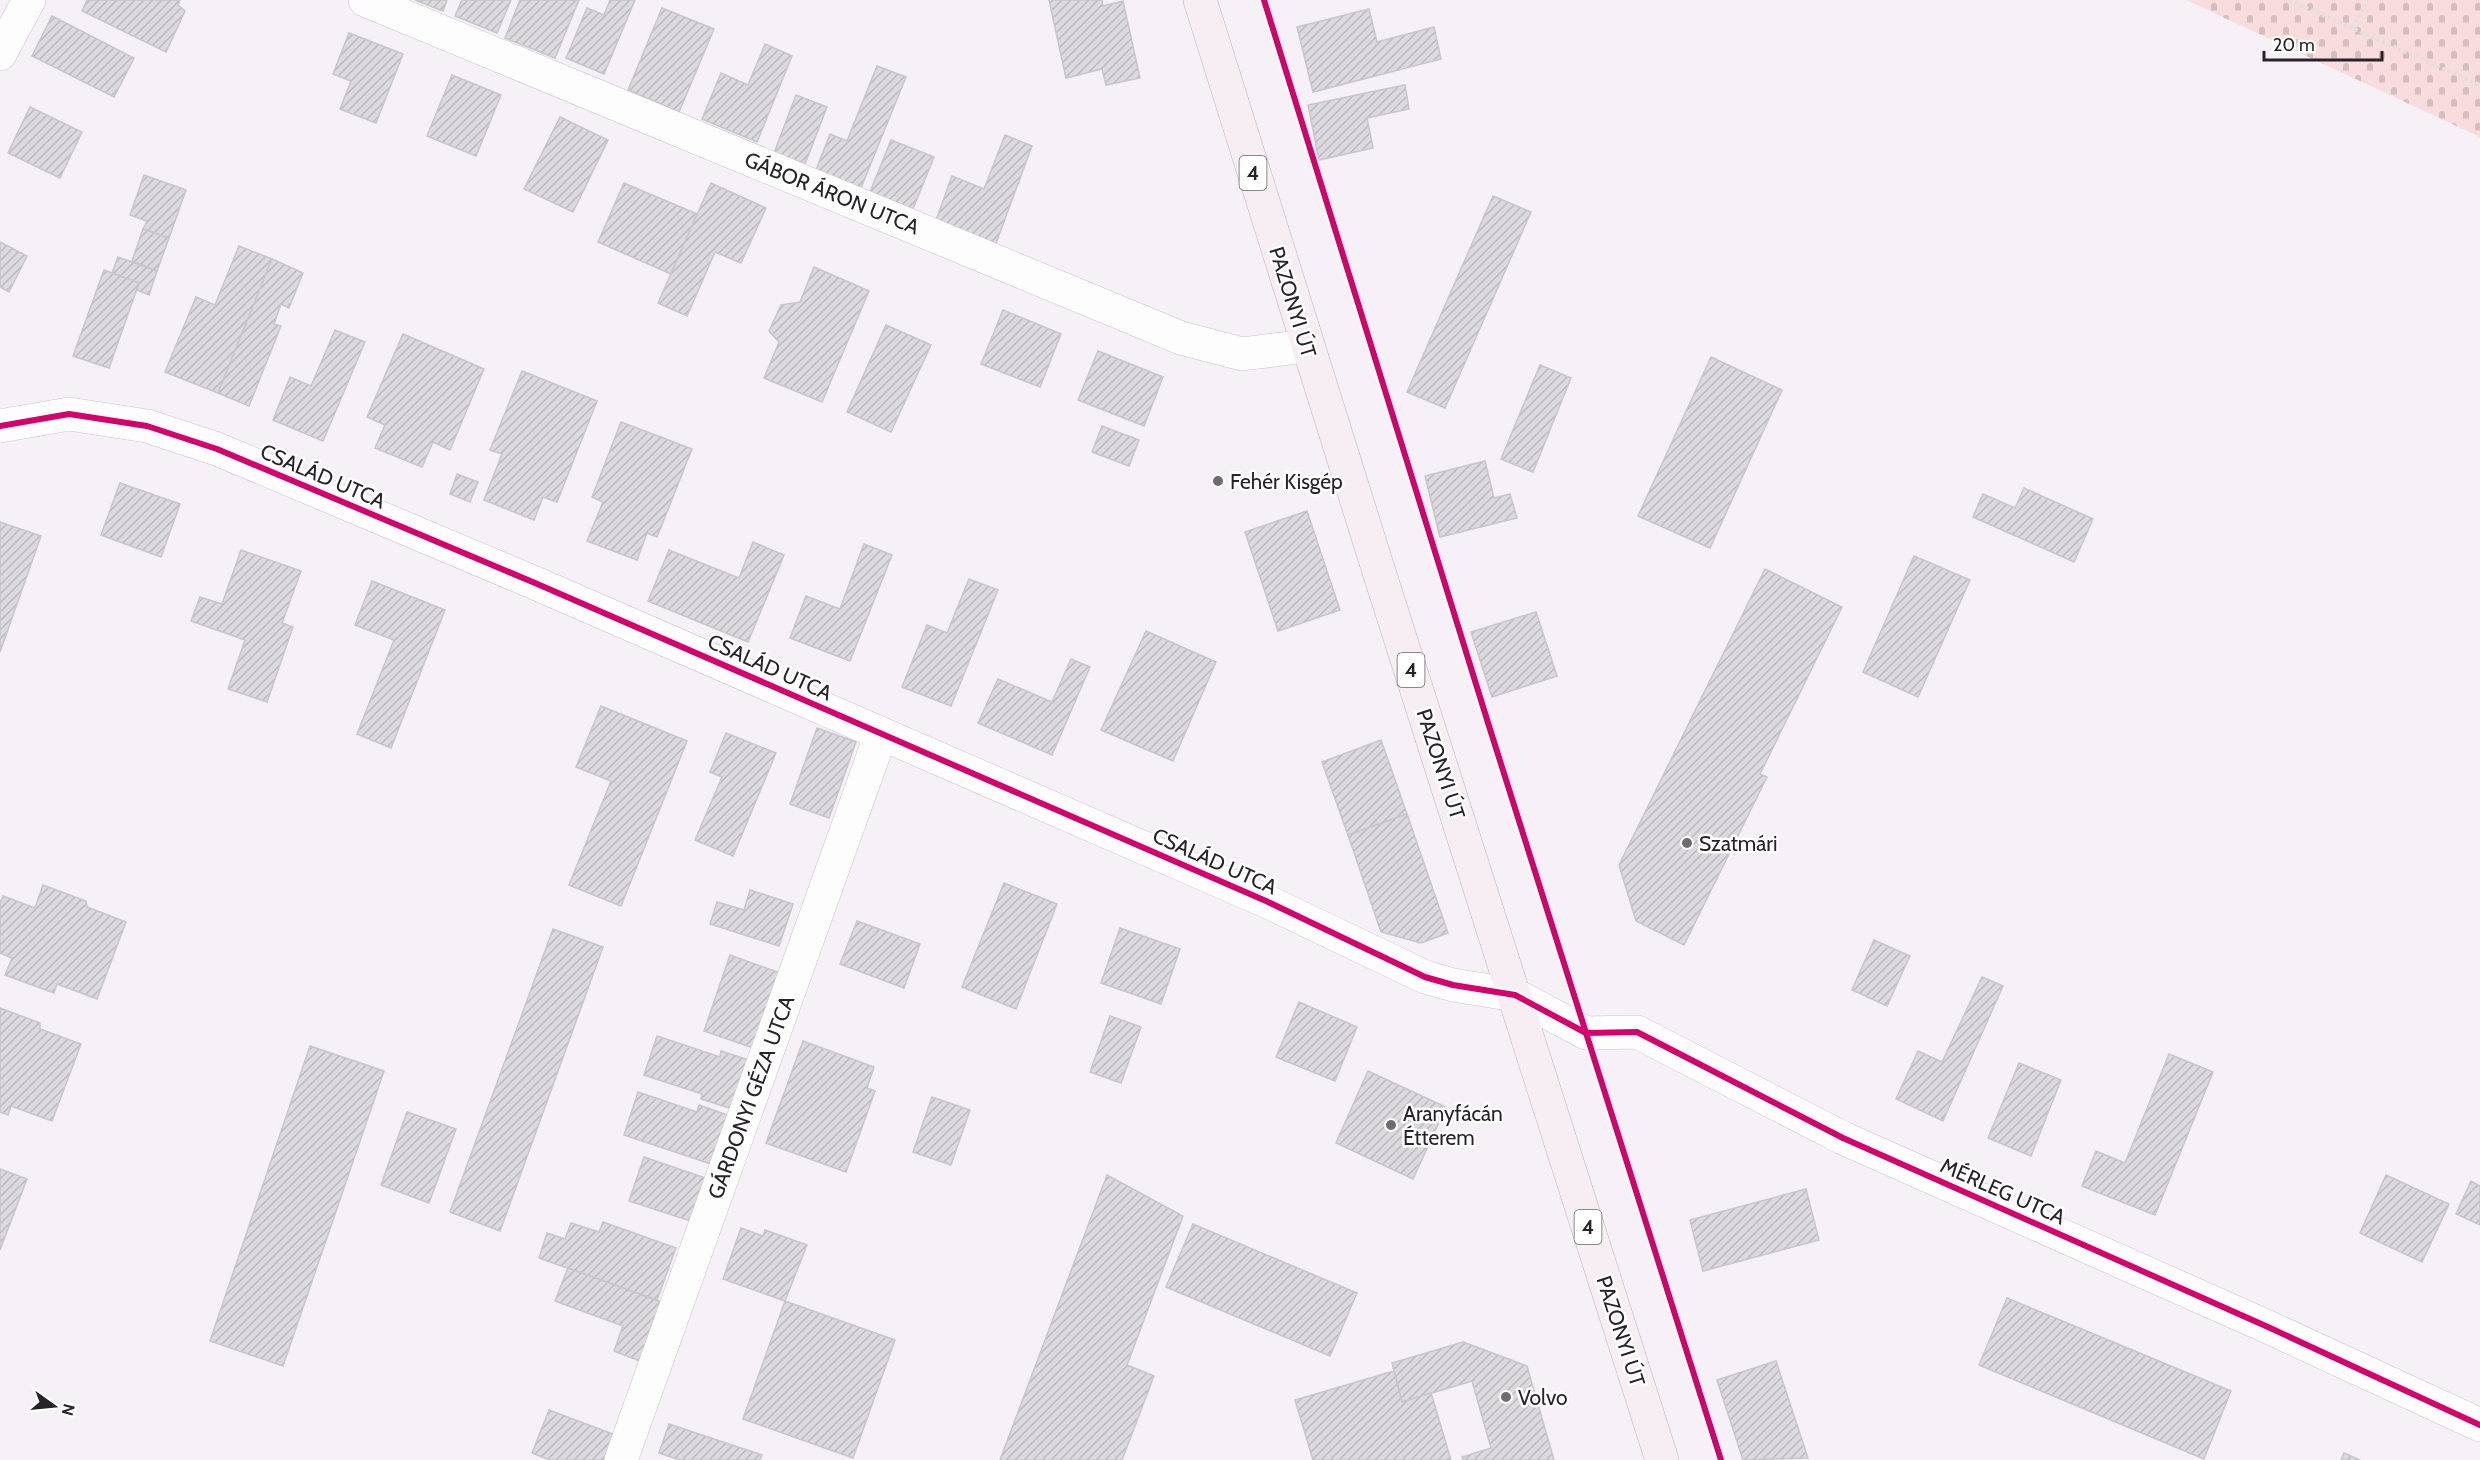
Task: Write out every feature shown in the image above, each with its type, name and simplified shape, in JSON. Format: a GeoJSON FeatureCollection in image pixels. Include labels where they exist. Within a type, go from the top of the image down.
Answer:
{"type":"FeatureCollection","features":[{"type":"Feature","properties":{"kind":"main road","name":"PAZONYI ÚT"},"geometry":{"type":"LineString","coordinates":[[1200,0],[1306,346],[1662,1460]]}},
{"type":"Feature","properties":{"kind":"street"},"geometry":{"type":"LineString","coordinates":[[0,54],[29,0]]}},
{"type":"Feature","properties":{"kind":"street","name":"GÁBOR ÁRON UTCA"},"geometry":{"type":"LineString","coordinates":[[365,0],[1181,338],[1242,354],[1306,346]]}},
{"type":"Feature","properties":{"kind":"street","name":"CSALÁD UTCA"},"geometry":{"type":"LineString","coordinates":[[0,426],[69,414],[147,426],[217,449],[536,583],[1266,901],[1425,977],[1515,995]]}},
{"type":"Feature","properties":{"kind":"street","name":"GÁRDONYI GÉZA UTCA"},"geometry":{"type":"LineString","coordinates":[[621,1460],[881,734]]}},
{"type":"Feature","properties":{"kind":"street","name":"MÉRLEG UTCA"},"geometry":{"type":"LineString","coordinates":[[1515,995],[1586,1033],[1637,1032],[1842,1138],[2268,1327],[2480,1425]]}},
{"type":"Feature","properties":{"kind":"path"},"geometry":{"type":"LineString","coordinates":[[2289,0],[2480,85]]}},
{"type":"Feature","properties":{"kind":"path"},"geometry":{"type":"LineString","coordinates":[[2353,28],[2367,0]]}},
{"type":"Feature","properties":{"kind":"green space"},"geometry":{"type":"Polygon","coordinates":[[[2186,0],[2480,0],[2480,137],[2186,0]]]}},
{"type":"Feature","properties":{"kind":"building"},"geometry":{"type":"Polygon","coordinates":[[[87,0],[180,0],[178,5],[185,11],[166,52],[82,11],[87,0]]]}},
{"type":"Feature","properties":{"kind":"building"},"geometry":{"type":"Polygon","coordinates":[[[415,0],[447,0],[443,11],[415,0]]]}},
{"type":"Feature","properties":{"kind":"building"},"geometry":{"type":"Polygon","coordinates":[[[462,0],[511,0],[497,33],[455,16],[462,0]]]}},
{"type":"Feature","properties":{"kind":"building"},"geometry":{"type":"Polygon","coordinates":[[[520,0],[579,0],[555,58],[505,38],[520,0]]]}},
{"type":"Feature","properties":{"kind":"building"},"geometry":{"type":"Polygon","coordinates":[[[610,0],[635,0],[604,74],[566,58],[587,8],[604,15],[610,0]]]}},
{"type":"Feature","properties":{"kind":"building"},"geometry":{"type":"Polygon","coordinates":[[[1049,0],[1102,0],[1103,6],[1123,1],[1140,78],[1106,85],[1102,69],[1066,78],[1049,0]]]}},
{"type":"Feature","properties":{"kind":"building"},"geometry":{"type":"Polygon","coordinates":[[[662,8],[714,29],[679,112],[628,90],[662,8]]]}},
{"type":"Feature","properties":{"kind":"building"},"geometry":{"type":"Polygon","coordinates":[[[1369,9],[1377,42],[1434,27],[1441,59],[1313,92],[1297,27],[1369,9]]]}},
{"type":"Feature","properties":{"kind":"building"},"geometry":{"type":"Polygon","coordinates":[[[52,16],[134,58],[114,97],[32,56],[52,16]]]}},
{"type":"Feature","properties":{"kind":"building"},"geometry":{"type":"Polygon","coordinates":[[[349,33],[403,54],[376,123],[340,109],[351,81],[333,74],[349,33]]]}},
{"type":"Feature","properties":{"kind":"building"},"geometry":{"type":"Polygon","coordinates":[[[765,44],[792,56],[757,142],[702,119],[721,73],[748,85],[765,44]]]}},
{"type":"Feature","properties":{"kind":"building"},"geometry":{"type":"Polygon","coordinates":[[[877,66],[906,77],[861,188],[816,170],[830,134],[847,141],[877,66]]]}},
{"type":"Feature","properties":{"kind":"building"},"geometry":{"type":"Polygon","coordinates":[[[452,75],[501,95],[476,156],[427,136],[452,75]]]}},
{"type":"Feature","properties":{"kind":"building"},"geometry":{"type":"Polygon","coordinates":[[[1405,85],[1409,109],[1367,118],[1373,148],[1319,160],[1308,105],[1405,85]]]}},
{"type":"Feature","properties":{"kind":"building"},"geometry":{"type":"Polygon","coordinates":[[[796,95],[827,107],[805,164],[774,153],[796,95]]]}},
{"type":"Feature","properties":{"kind":"building"},"geometry":{"type":"Polygon","coordinates":[[[30,107],[82,132],[60,178],[8,153],[30,107]]]}},
{"type":"Feature","properties":{"kind":"building"},"geometry":{"type":"Polygon","coordinates":[[[560,117],[608,140],[573,212],[524,189],[560,117]]]}},
{"type":"Feature","properties":{"kind":"building"},"geometry":{"type":"Polygon","coordinates":[[[1005,135],[1032,146],[995,246],[935,223],[952,176],[984,189],[1005,135]]]}},
{"type":"Feature","properties":{"kind":"building"},"geometry":{"type":"Polygon","coordinates":[[[891,140],[934,157],[913,209],[870,192],[891,140]]]}},
{"type":"Feature","properties":{"kind":"building"},"geometry":{"type":"Polygon","coordinates":[[[144,175],[186,190],[169,238],[143,229],[147,221],[130,215],[144,175]]]}},
{"type":"Feature","properties":{"kind":"building"},"geometry":{"type":"Polygon","coordinates":[[[624,183],[697,214],[671,274],[598,242],[624,183]]]}},
{"type":"Feature","properties":{"kind":"building"},"geometry":{"type":"Polygon","coordinates":[[[711,183],[766,208],[741,263],[715,252],[687,316],[658,303],[711,183]]]}},
{"type":"Feature","properties":{"kind":"building"},"geometry":{"type":"Polygon","coordinates":[[[1493,196],[1531,212],[1445,408],[1407,392],[1493,196]]]}},
{"type":"Feature","properties":{"kind":"building"},"geometry":{"type":"Polygon","coordinates":[[[143,229],[169,238],[157,271],[132,261],[143,229]]]}},
{"type":"Feature","properties":{"kind":"building"},"geometry":{"type":"Polygon","coordinates":[[[0,242],[27,256],[9,292],[0,287],[0,242]]]}},
{"type":"Feature","properties":{"kind":"building"},"geometry":{"type":"Polygon","coordinates":[[[239,246],[272,259],[218,393],[165,372],[196,297],[215,305],[239,246]]]}},
{"type":"Feature","properties":{"kind":"building"},"geometry":{"type":"Polygon","coordinates":[[[118,257],[157,271],[149,295],[137,290],[139,283],[112,273],[118,257]]]}},
{"type":"Feature","properties":{"kind":"building"},"geometry":{"type":"Polygon","coordinates":[[[272,259],[303,273],[289,308],[281,304],[274,324],[281,326],[249,406],[218,393],[272,259]]]}},
{"type":"Feature","properties":{"kind":"building"},"geometry":{"type":"Polygon","coordinates":[[[814,267],[869,291],[822,402],[764,378],[779,342],[769,331],[781,305],[800,302],[814,267]]]}},
{"type":"Feature","properties":{"kind":"building"},"geometry":{"type":"Polygon","coordinates":[[[104,270],[139,283],[109,368],[73,356],[104,270]]]}},
{"type":"Feature","properties":{"kind":"building"},"geometry":{"type":"Polygon","coordinates":[[[1003,310],[1061,334],[1040,387],[981,364],[1003,310]]]}},
{"type":"Feature","properties":{"kind":"building"},"geometry":{"type":"Polygon","coordinates":[[[886,325],[931,345],[891,432],[847,412],[886,325]]]}},
{"type":"Feature","properties":{"kind":"building"},"geometry":{"type":"Polygon","coordinates":[[[335,330],[365,342],[323,441],[273,420],[290,377],[311,386],[335,330]]]}},
{"type":"Feature","properties":{"kind":"building"},"geometry":{"type":"Polygon","coordinates":[[[403,334],[484,369],[450,450],[433,442],[422,467],[375,448],[385,425],[367,417],[403,334]]]}},
{"type":"Feature","properties":{"kind":"building"},"geometry":{"type":"Polygon","coordinates":[[[1098,351],[1163,377],[1144,426],[1078,400],[1098,351]]]}},
{"type":"Feature","properties":{"kind":"building"},"geometry":{"type":"Polygon","coordinates":[[[1711,357],[1782,390],[1710,548],[1638,516],[1711,357]]]}},
{"type":"Feature","properties":{"kind":"building"},"geometry":{"type":"Polygon","coordinates":[[[1540,365],[1571,378],[1533,472],[1501,459],[1540,365]]]}},
{"type":"Feature","properties":{"kind":"building"},"geometry":{"type":"Polygon","coordinates":[[[522,371],[597,401],[557,502],[543,497],[534,520],[484,500],[502,454],[490,450],[522,371]]]}},
{"type":"Feature","properties":{"kind":"building"},"geometry":{"type":"Polygon","coordinates":[[[621,422],[692,449],[657,537],[647,533],[637,560],[587,541],[603,502],[592,497],[621,422]]]}},
{"type":"Feature","properties":{"kind":"building"},"geometry":{"type":"Polygon","coordinates":[[[1102,426],[1139,440],[1129,466],[1092,452],[1102,426]]]}},
{"type":"Feature","properties":{"kind":"building"},"geometry":{"type":"Polygon","coordinates":[[[1485,461],[1494,498],[1510,494],[1517,518],[1440,537],[1425,476],[1485,461]]]}},
{"type":"Feature","properties":{"kind":"building"},"geometry":{"type":"Polygon","coordinates":[[[457,474],[478,482],[470,502],[450,494],[457,474]]]}},
{"type":"Feature","properties":{"kind":"building"},"geometry":{"type":"Polygon","coordinates":[[[120,483],[180,504],[161,557],[101,535],[120,483]]]}},
{"type":"Feature","properties":{"kind":"building"},"geometry":{"type":"Polygon","coordinates":[[[2024,488],[2093,519],[2074,562],[1973,517],[1983,494],[2015,508],[2024,488]]]}},
{"type":"Feature","properties":{"kind":"building"},"geometry":{"type":"Polygon","coordinates":[[[1307,511],[1340,610],[1278,631],[1245,532],[1307,511]]]}},
{"type":"Feature","properties":{"kind":"building"},"geometry":{"type":"Polygon","coordinates":[[[0,522],[41,536],[0,652],[0,522]]]}},
{"type":"Feature","properties":{"kind":"building"},"geometry":{"type":"Polygon","coordinates":[[[753,542],[784,555],[748,642],[648,601],[669,550],[739,578],[753,542]]]}},
{"type":"Feature","properties":{"kind":"building"},"geometry":{"type":"Polygon","coordinates":[[[864,544],[892,555],[850,661],[790,638],[806,596],[840,609],[864,544]]]}},
{"type":"Feature","properties":{"kind":"building"},"geometry":{"type":"Polygon","coordinates":[[[241,550],[301,571],[282,623],[293,627],[267,702],[228,689],[245,640],[191,621],[200,597],[222,604],[241,550]]]}},
{"type":"Feature","properties":{"kind":"building"},"geometry":{"type":"Polygon","coordinates":[[[1914,556],[1970,580],[1918,697],[1863,672],[1914,556]]]}},
{"type":"Feature","properties":{"kind":"building"},"geometry":{"type":"Polygon","coordinates":[[[1765,569],[1842,607],[1760,774],[1767,777],[1684,945],[1636,921],[1619,865],[1765,569]]]}},
{"type":"Feature","properties":{"kind":"building"},"geometry":{"type":"Polygon","coordinates":[[[969,579],[998,590],[951,706],[902,687],[927,625],[947,633],[969,579]]]}},
{"type":"Feature","properties":{"kind":"building"},"geometry":{"type":"Polygon","coordinates":[[[372,581],[445,610],[391,748],[357,734],[394,640],[355,625],[372,581]]]}},
{"type":"Feature","properties":{"kind":"building"},"geometry":{"type":"Polygon","coordinates":[[[1536,612],[1557,676],[1492,697],[1471,632],[1536,612]]]}},
{"type":"Feature","properties":{"kind":"building"},"geometry":{"type":"Polygon","coordinates":[[[1146,631],[1216,662],[1173,761],[1101,730],[1146,631]]]}},
{"type":"Feature","properties":{"kind":"building"},"geometry":{"type":"Polygon","coordinates":[[[1071,659],[1090,667],[1052,755],[978,723],[998,679],[1052,702],[1071,659]]]}},
{"type":"Feature","properties":{"kind":"building"},"geometry":{"type":"Polygon","coordinates":[[[601,706],[687,741],[621,906],[569,885],[611,781],[576,767],[601,706]]]}},
{"type":"Feature","properties":{"kind":"building"},"geometry":{"type":"Polygon","coordinates":[[[817,728],[856,742],[829,818],[790,804],[817,728]]]}},
{"type":"Feature","properties":{"kind":"building"},"geometry":{"type":"Polygon","coordinates":[[[726,733],[776,753],[733,856],[695,840],[722,777],[710,772],[726,733]]]}},
{"type":"Feature","properties":{"kind":"building"},"geometry":{"type":"Polygon","coordinates":[[[1381,740],[1407,814],[1348,835],[1322,762],[1381,740]]]}},
{"type":"Feature","properties":{"kind":"building"},"geometry":{"type":"Polygon","coordinates":[[[1407,814],[1448,933],[1421,943],[1381,932],[1348,835],[1407,814]]]}},
{"type":"Feature","properties":{"kind":"building"},"geometry":{"type":"Polygon","coordinates":[[[1004,883],[1057,904],[1016,1009],[962,987],[1004,883]]]}},
{"type":"Feature","properties":{"kind":"building"},"geometry":{"type":"Polygon","coordinates":[[[43,885],[86,901],[87,907],[126,922],[97,999],[57,984],[54,993],[5,975],[12,958],[0,953],[0,903],[3,896],[35,908],[43,885]]]}},
{"type":"Feature","properties":{"kind":"building"},"geometry":{"type":"Polygon","coordinates":[[[750,890],[793,904],[779,946],[710,924],[717,902],[744,910],[750,890]]]}},
{"type":"Feature","properties":{"kind":"building"},"geometry":{"type":"Polygon","coordinates":[[[857,921],[920,944],[904,988],[840,964],[857,921]]]}},
{"type":"Feature","properties":{"kind":"building"},"geometry":{"type":"Polygon","coordinates":[[[1120,928],[1180,949],[1161,1004],[1101,983],[1120,928]]]}},
{"type":"Feature","properties":{"kind":"building"},"geometry":{"type":"Polygon","coordinates":[[[553,929],[603,947],[500,1231],[450,1212],[553,929]]]}},
{"type":"Feature","properties":{"kind":"building"},"geometry":{"type":"Polygon","coordinates":[[[1874,940],[1910,956],[1887,1006],[1852,990],[1874,940]]]}},
{"type":"Feature","properties":{"kind":"building"},"geometry":{"type":"Polygon","coordinates":[[[730,955],[783,974],[756,1049],[704,1031],[730,955]]]}},
{"type":"Feature","properties":{"kind":"building"},"geometry":{"type":"Polygon","coordinates":[[[1982,977],[2003,986],[1943,1121],[1896,1099],[1918,1051],[1942,1062],[1982,977]]]}},
{"type":"Feature","properties":{"kind":"building"},"geometry":{"type":"Polygon","coordinates":[[[1299,1002],[1357,1027],[1335,1081],[1276,1057],[1299,1002]]]}},
{"type":"Feature","properties":{"kind":"building"},"geometry":{"type":"Polygon","coordinates":[[[0,1008],[40,1023],[40,1029],[81,1044],[52,1121],[11,1106],[8,1115],[0,1112],[0,1008]]]}},
{"type":"Feature","properties":{"kind":"building"},"geometry":{"type":"Polygon","coordinates":[[[1110,1016],[1141,1027],[1121,1083],[1090,1072],[1110,1016]]]}},
{"type":"Feature","properties":{"kind":"building"},"geometry":{"type":"Polygon","coordinates":[[[657,1036],[720,1057],[721,1051],[752,1061],[736,1110],[701,1099],[702,1094],[644,1075],[657,1036]]]}},
{"type":"Feature","properties":{"kind":"building"},"geometry":{"type":"Polygon","coordinates":[[[803,1041],[874,1067],[867,1088],[875,1091],[846,1172],[766,1143],[803,1041]]]}},
{"type":"Feature","properties":{"kind":"building"},"geometry":{"type":"Polygon","coordinates":[[[310,1046],[384,1071],[283,1366],[210,1341],[310,1046]]]}},
{"type":"Feature","properties":{"kind":"building"},"geometry":{"type":"Polygon","coordinates":[[[2169,1054],[2213,1072],[2155,1215],[2082,1186],[2096,1151],[2125,1163],[2169,1054]]]}},
{"type":"Feature","properties":{"kind":"building"},"geometry":{"type":"Polygon","coordinates":[[[2019,1063],[2061,1080],[2031,1156],[1988,1138],[2019,1063]]]}},
{"type":"Feature","properties":{"kind":"building","name":"Aranyfácán Étterem"},"geometry":{"type":"Polygon","coordinates":[[[1368,1071],[1446,1107],[1413,1179],[1336,1143],[1368,1071]]]}},
{"type":"Feature","properties":{"kind":"building"},"geometry":{"type":"Polygon","coordinates":[[[638,1092],[697,1112],[699,1105],[733,1117],[717,1166],[624,1135],[638,1092]]]}},
{"type":"Feature","properties":{"kind":"building"},"geometry":{"type":"Polygon","coordinates":[[[932,1097],[970,1110],[951,1165],[913,1152],[932,1097]]]}},
{"type":"Feature","properties":{"kind":"building"},"geometry":{"type":"Polygon","coordinates":[[[407,1112],[456,1129],[429,1203],[381,1185],[407,1112]]]}},
{"type":"Feature","properties":{"kind":"building"},"geometry":{"type":"Polygon","coordinates":[[[644,1157],[711,1180],[697,1223],[629,1201],[644,1157]]]}},
{"type":"Feature","properties":{"kind":"building"},"geometry":{"type":"Polygon","coordinates":[[[0,1169],[27,1179],[0,1250],[0,1169]]]}},
{"type":"Feature","properties":{"kind":"building"},"geometry":{"type":"Polygon","coordinates":[[[1107,1175],[1183,1216],[1127,1365],[1154,1376],[1122,1460],[1000,1460],[1107,1175]]]}},
{"type":"Feature","properties":{"kind":"building"},"geometry":{"type":"Polygon","coordinates":[[[2386,1175],[2449,1204],[2422,1262],[2360,1233],[2386,1175]]]}},
{"type":"Feature","properties":{"kind":"building"},"geometry":{"type":"Polygon","coordinates":[[[2471,1181],[2480,1186],[2480,1225],[2456,1214],[2471,1181]]]}},
{"type":"Feature","properties":{"kind":"building"},"geometry":{"type":"Polygon","coordinates":[[[1806,1189],[1819,1240],[1703,1271],[1690,1220],[1806,1189]]]}},
{"type":"Feature","properties":{"kind":"building"},"geometry":{"type":"Polygon","coordinates":[[[603,1222],[676,1248],[657,1300],[539,1258],[547,1233],[565,1239],[571,1223],[599,1232],[603,1222]]]}},
{"type":"Feature","properties":{"kind":"building"},"geometry":{"type":"Polygon","coordinates":[[[1193,1224],[1357,1293],[1330,1356],[1166,1287],[1193,1224]]]}},
{"type":"Feature","properties":{"kind":"building"},"geometry":{"type":"Polygon","coordinates":[[[741,1228],[763,1236],[765,1230],[807,1245],[785,1301],[723,1279],[741,1228]]]}},
{"type":"Feature","properties":{"kind":"building"},"geometry":{"type":"Polygon","coordinates":[[[568,1268],[667,1304],[645,1363],[614,1351],[623,1326],[555,1301],[568,1268]]]}},
{"type":"Feature","properties":{"kind":"building"},"geometry":{"type":"Polygon","coordinates":[[[2007,1298],[2231,1391],[2204,1459],[1979,1365],[2007,1298]]]}},
{"type":"Feature","properties":{"kind":"building"},"geometry":{"type":"Polygon","coordinates":[[[785,1301],[895,1340],[853,1458],[743,1419],[785,1301]]]}},
{"type":"Feature","properties":{"kind":"building","name":"Volvo"},"geometry":{"type":"Polygon","coordinates":[[[1463,1342],[1527,1366],[1554,1460],[1463,1460],[1462,1457],[1491,1448],[1472,1381],[1402,1402],[1392,1363],[1463,1342]]]}},
{"type":"Feature","properties":{"kind":"building"},"geometry":{"type":"Polygon","coordinates":[[[1776,1361],[1808,1458],[1743,1460],[1717,1380],[1776,1361]]]}},
{"type":"Feature","properties":{"kind":"building"},"geometry":{"type":"Polygon","coordinates":[[[1394,1371],[1402,1402],[1431,1393],[1451,1460],[1313,1460],[1295,1400],[1394,1371]]]}},
{"type":"Feature","properties":{"kind":"building"},"geometry":{"type":"Polygon","coordinates":[[[549,1410],[618,1436],[609,1460],[550,1460],[532,1453],[549,1410]]]}},
{"type":"Feature","properties":{"kind":"building"},"geometry":{"type":"Polygon","coordinates":[[[669,1424],[762,1455],[760,1460],[680,1460],[659,1453],[669,1424]]]}},
{"type":"Feature","properties":{"kind":"building"},"geometry":{"type":"Polygon","coordinates":[[[2344,1453],[2360,1460],[2341,1460],[2344,1453]]]}},
{"type":"Feature","properties":{"kind":"cycle path"},"geometry":{"type":"LineString","coordinates":[[1264,0],[1489,726],[1721,1460]]}},
{"type":"Feature","properties":{"kind":"cycle path"},"geometry":{"type":"LineString","coordinates":[[0,426],[69,414],[147,426],[217,449],[535,583],[1266,901],[1425,977],[1453,985],[1515,995],[1586,1033],[1637,1032],[1843,1138],[2268,1327],[2480,1425]]}},
{"type":"Feature","properties":{"kind":"place","name":"Fehér Kisgép"},"geometry":{"type":"Point","coordinates":[1218,481]}},
{"type":"Feature","properties":{"kind":"place","name":"Szatmári"},"geometry":{"type":"Point","coordinates":[1687,843]}},
{"type":"Feature","properties":{"kind":"place","name":"Aranyfácán Étterem"},"geometry":{"type":"Point","coordinates":[1391,1125]}},
{"type":"Feature","properties":{"kind":"place","name":"Volvo"},"geometry":{"type":"Point","coordinates":[1506,1397]}}]}
